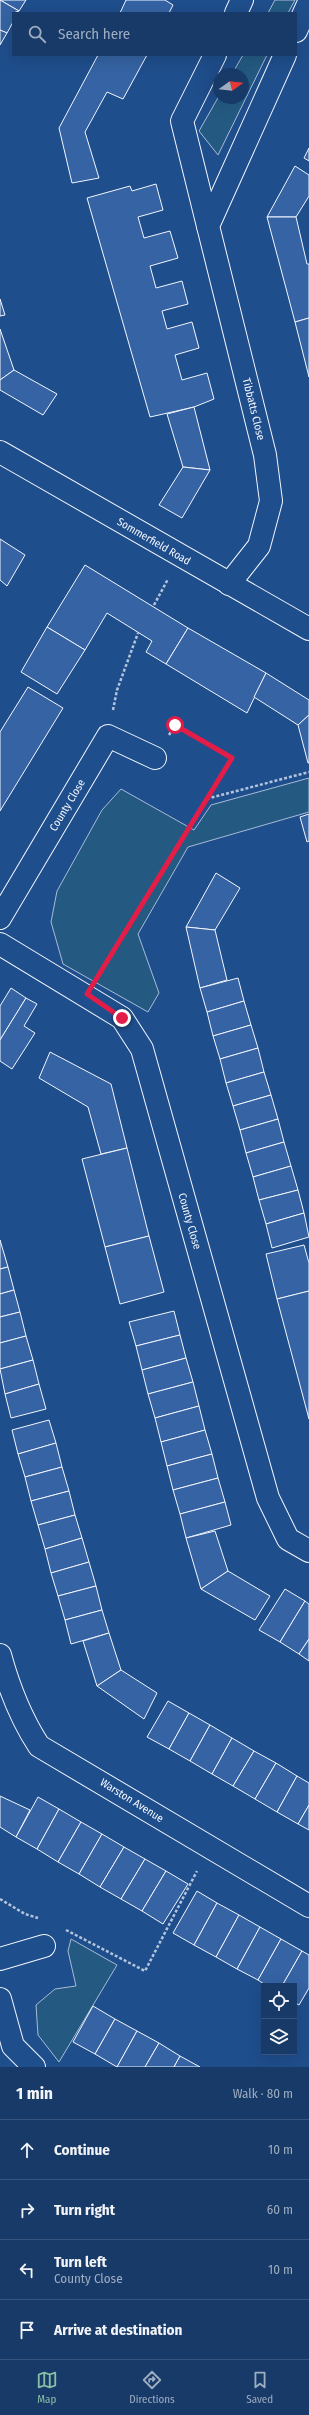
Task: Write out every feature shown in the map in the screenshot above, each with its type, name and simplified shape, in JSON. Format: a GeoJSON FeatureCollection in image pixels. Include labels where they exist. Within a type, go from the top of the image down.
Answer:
{"type":"FeatureCollection","features":[{"type":"Feature","properties":{"kind":"street"},"geometry":{"type":"LineString","coordinates":[[236,12],[242,0]]}},
{"type":"Feature","properties":{"kind":"street"},"geometry":{"type":"LineString","coordinates":[[297,29],[309,2]]}},
{"type":"Feature","properties":{"kind":"street","name":"Tibbatts Close"},"geometry":{"type":"LineString","coordinates":[[214,56],[182,121],[265,455],[271,501],[259,546],[229,584]]}},
{"type":"Feature","properties":{"kind":"street"},"geometry":{"type":"LineString","coordinates":[[208,226],[285,56]]}},
{"type":"Feature","properties":{"kind":"street","name":"Sommerfield Road"},"geometry":{"type":"LineString","coordinates":[[0,452],[309,629]]}},
{"type":"Feature","properties":{"kind":"street"},"geometry":{"type":"LineString","coordinates":[[108,736],[156,758]]}},
{"type":"Feature","properties":{"kind":"street","name":"County Close"},"geometry":{"type":"LineString","coordinates":[[0,918],[108,736]]}},
{"type":"Feature","properties":{"kind":"street","name":"County Close"},"geometry":{"type":"LineString","coordinates":[[0,944],[87,994],[122,1018],[142,1050],[268,1498],[288,1539],[309,1551]]}},
{"type":"Feature","properties":{"kind":"street","name":"Warston Avenue"},"geometry":{"type":"LineString","coordinates":[[0,1655],[10,1692],[27,1727],[39,1746],[215,1852],[309,1906]]}},
{"type":"Feature","properties":{"kind":"street"},"geometry":{"type":"LineString","coordinates":[[0,1959],[44,1946]]}},
{"type":"Feature","properties":{"kind":"street"},"geometry":{"type":"LineString","coordinates":[[1,2011],[13,2046],[34,2067]]}},
{"type":"Feature","properties":{"kind":"path"},"geometry":{"type":"LineString","coordinates":[[108,736],[117,690],[138,633]]}},
{"type":"Feature","properties":{"kind":"path"},"geometry":{"type":"LineString","coordinates":[[87,994],[232,758],[175,725],[156,758]]}},
{"type":"Feature","properties":{"kind":"path"},"geometry":{"type":"LineString","coordinates":[[206,799],[309,772]]}},
{"type":"Feature","properties":{"kind":"path"},"geometry":{"type":"LineString","coordinates":[[0,1898],[25,1914],[52,1922],[145,1971],[199,1868],[215,1852]]}},
{"type":"Feature","properties":{"kind":"path"},"geometry":{"type":"LineString","coordinates":[[44,1946],[52,1922]]}},
{"type":"Feature","properties":{"kind":"shaded area"},"geometry":{"type":"Polygon","coordinates":[[[275,0],[295,0],[289,12],[269,12],[275,0]]]}},
{"type":"Feature","properties":{"kind":"shaded area"},"geometry":{"type":"Polygon","coordinates":[[[242,56],[267,56],[249,92],[249,68],[235,68],[242,56]]]}},
{"type":"Feature","properties":{"kind":"shaded area"},"geometry":{"type":"Polygon","coordinates":[[[214,104],[243,104],[218,155],[199,131],[214,104]]]}},
{"type":"Feature","properties":{"kind":"shaded area"},"geometry":{"type":"Polygon","coordinates":[[[309,778],[309,812],[188,847],[138,934],[159,993],[148,1012],[63,964],[51,922],[57,891],[102,810],[121,789],[194,830],[211,805],[309,778]]]}},
{"type":"Feature","properties":{"kind":"shaded area"},"geometry":{"type":"Polygon","coordinates":[[[71,1939],[117,1965],[59,2062],[38,2035],[36,2005],[55,1989],[76,1986],[68,1951],[71,1939]]]}},
{"type":"Feature","properties":{"kind":"building"},"geometry":{"type":"Polygon","coordinates":[[[0,0],[26,0],[19,11],[0,0]]]}},
{"type":"Feature","properties":{"kind":"building"},"geometry":{"type":"Polygon","coordinates":[[[0,0],[19,11],[12,12],[12,24],[7,33],[0,30],[0,0]]]}},
{"type":"Feature","properties":{"kind":"building"},"geometry":{"type":"Polygon","coordinates":[[[126,0],[165,0],[173,5],[170,12],[120,12],[126,0]]]}},
{"type":"Feature","properties":{"kind":"building"},"geometry":{"type":"Polygon","coordinates":[[[0,30],[7,33],[0,45],[0,30]]]}},
{"type":"Feature","properties":{"kind":"building"},"geometry":{"type":"Polygon","coordinates":[[[97,56],[146,56],[123,99],[107,92],[85,132],[99,178],[72,183],[59,128],[97,56]]]}},
{"type":"Feature","properties":{"kind":"building"},"geometry":{"type":"Polygon","coordinates":[[[309,148],[309,161],[304,158],[309,148]]]}},
{"type":"Feature","properties":{"kind":"building"},"geometry":{"type":"Polygon","coordinates":[[[295,166],[309,175],[309,196],[296,217],[267,217],[295,166]]]}},
{"type":"Feature","properties":{"kind":"building"},"geometry":{"type":"Polygon","coordinates":[[[156,184],[163,210],[138,217],[144,238],[170,231],[178,258],[150,266],[156,288],[182,281],[188,304],[162,311],[167,329],[192,322],[199,348],[175,355],[182,380],[207,373],[214,399],[194,407],[150,417],[87,198],[130,186],[132,191],[156,184]]]}},
{"type":"Feature","properties":{"kind":"building"},"geometry":{"type":"Polygon","coordinates":[[[267,217],[296,217],[307,264],[309,264],[309,318],[295,322],[267,217]]]}},
{"type":"Feature","properties":{"kind":"building"},"geometry":{"type":"Polygon","coordinates":[[[0,299],[5,315],[0,316],[0,299]]]}},
{"type":"Feature","properties":{"kind":"building"},"geometry":{"type":"Polygon","coordinates":[[[309,318],[309,377],[295,322],[309,318]]]}},
{"type":"Feature","properties":{"kind":"building"},"geometry":{"type":"Polygon","coordinates":[[[0,329],[14,370],[0,380],[0,329]]]}},
{"type":"Feature","properties":{"kind":"building"},"geometry":{"type":"Polygon","coordinates":[[[14,370],[57,394],[43,415],[0,390],[0,380],[14,370]]]}},
{"type":"Feature","properties":{"kind":"building"},"geometry":{"type":"Polygon","coordinates":[[[194,407],[210,470],[183,467],[167,414],[194,407]]]}},
{"type":"Feature","properties":{"kind":"building"},"geometry":{"type":"Polygon","coordinates":[[[183,467],[210,470],[182,518],[159,505],[183,467]]]}},
{"type":"Feature","properties":{"kind":"building"},"geometry":{"type":"Polygon","coordinates":[[[0,539],[25,555],[7,586],[0,580],[0,539]]]}},
{"type":"Feature","properties":{"kind":"building"},"geometry":{"type":"Polygon","coordinates":[[[85,565],[188,628],[166,664],[146,652],[152,641],[107,613],[85,650],[47,627],[85,565]]]}},
{"type":"Feature","properties":{"kind":"building"},"geometry":{"type":"Polygon","coordinates":[[[47,627],[85,650],[57,694],[21,672],[47,627]]]}},
{"type":"Feature","properties":{"kind":"building"},"geometry":{"type":"Polygon","coordinates":[[[188,628],[266,673],[247,713],[166,664],[188,628]]]}},
{"type":"Feature","properties":{"kind":"building"},"geometry":{"type":"Polygon","coordinates":[[[266,673],[309,700],[309,715],[298,725],[254,697],[266,673]]]}},
{"type":"Feature","properties":{"kind":"building"},"geometry":{"type":"Polygon","coordinates":[[[28,687],[63,708],[0,811],[0,732],[28,687]]]}},
{"type":"Feature","properties":{"kind":"building"},"geometry":{"type":"Polygon","coordinates":[[[309,715],[309,763],[308,763],[298,725],[309,715]]]}},
{"type":"Feature","properties":{"kind":"building"},"geometry":{"type":"Polygon","coordinates":[[[309,814],[309,841],[307,842],[300,817],[309,814]]]}},
{"type":"Feature","properties":{"kind":"building"},"geometry":{"type":"Polygon","coordinates":[[[216,873],[240,888],[215,930],[186,927],[216,873]]]}},
{"type":"Feature","properties":{"kind":"building"},"geometry":{"type":"Polygon","coordinates":[[[186,927],[215,930],[227,980],[200,988],[186,927]]]}},
{"type":"Feature","properties":{"kind":"building"},"geometry":{"type":"Polygon","coordinates":[[[238,978],[244,1001],[207,1012],[200,988],[238,978]]]}},
{"type":"Feature","properties":{"kind":"building"},"geometry":{"type":"Polygon","coordinates":[[[11,988],[26,998],[0,1040],[0,1006],[11,988]]]}},
{"type":"Feature","properties":{"kind":"building"},"geometry":{"type":"Polygon","coordinates":[[[26,998],[37,1004],[24,1026],[35,1033],[12,1069],[0,1061],[0,1040],[26,998]]]}},
{"type":"Feature","properties":{"kind":"building"},"geometry":{"type":"Polygon","coordinates":[[[244,1001],[251,1025],[213,1036],[207,1012],[244,1001]]]}},
{"type":"Feature","properties":{"kind":"building"},"geometry":{"type":"Polygon","coordinates":[[[251,1025],[258,1048],[220,1059],[213,1036],[251,1025]]]}},
{"type":"Feature","properties":{"kind":"building"},"geometry":{"type":"Polygon","coordinates":[[[258,1048],[264,1072],[226,1083],[220,1059],[258,1048]]]}},
{"type":"Feature","properties":{"kind":"building"},"geometry":{"type":"Polygon","coordinates":[[[50,1052],[111,1084],[127,1148],[101,1154],[88,1107],[39,1078],[50,1052]]]}},
{"type":"Feature","properties":{"kind":"building"},"geometry":{"type":"Polygon","coordinates":[[[264,1072],[271,1095],[233,1106],[226,1083],[264,1072]]]}},
{"type":"Feature","properties":{"kind":"building"},"geometry":{"type":"Polygon","coordinates":[[[271,1095],[278,1119],[240,1130],[233,1106],[271,1095]]]}},
{"type":"Feature","properties":{"kind":"building"},"geometry":{"type":"Polygon","coordinates":[[[278,1119],[284,1142],[246,1153],[240,1130],[278,1119]]]}},
{"type":"Feature","properties":{"kind":"building"},"geometry":{"type":"Polygon","coordinates":[[[284,1142],[291,1166],[253,1177],[246,1153],[284,1142]]]}},
{"type":"Feature","properties":{"kind":"building"},"geometry":{"type":"Polygon","coordinates":[[[127,1148],[149,1236],[105,1247],[82,1159],[127,1148]]]}},
{"type":"Feature","properties":{"kind":"building"},"geometry":{"type":"Polygon","coordinates":[[[291,1166],[298,1190],[259,1200],[253,1177],[291,1166]]]}},
{"type":"Feature","properties":{"kind":"building"},"geometry":{"type":"Polygon","coordinates":[[[298,1190],[304,1213],[266,1224],[259,1200],[298,1190]]]}},
{"type":"Feature","properties":{"kind":"building"},"geometry":{"type":"Polygon","coordinates":[[[304,1213],[309,1237],[272,1248],[266,1224],[304,1213]]]}},
{"type":"Feature","properties":{"kind":"building"},"geometry":{"type":"Polygon","coordinates":[[[149,1236],[164,1292],[120,1304],[105,1247],[149,1236]]]}},
{"type":"Feature","properties":{"kind":"building"},"geometry":{"type":"Polygon","coordinates":[[[0,1240],[8,1267],[0,1269],[0,1240]]]}},
{"type":"Feature","properties":{"kind":"building"},"geometry":{"type":"Polygon","coordinates":[[[304,1245],[309,1263],[309,1291],[277,1299],[266,1254],[304,1245]]]}},
{"type":"Feature","properties":{"kind":"building"},"geometry":{"type":"Polygon","coordinates":[[[8,1267],[14,1290],[0,1294],[0,1269],[8,1267]]]}},
{"type":"Feature","properties":{"kind":"building"},"geometry":{"type":"Polygon","coordinates":[[[14,1290],[20,1312],[0,1317],[0,1294],[14,1290]]]}},
{"type":"Feature","properties":{"kind":"building"},"geometry":{"type":"Polygon","coordinates":[[[309,1291],[309,1419],[277,1299],[309,1291]]]}},
{"type":"Feature","properties":{"kind":"building"},"geometry":{"type":"Polygon","coordinates":[[[174,1311],[180,1335],[136,1346],[129,1322],[174,1311]]]}},
{"type":"Feature","properties":{"kind":"building"},"geometry":{"type":"Polygon","coordinates":[[[20,1312],[26,1336],[0,1343],[0,1317],[20,1312]]]}},
{"type":"Feature","properties":{"kind":"building"},"geometry":{"type":"Polygon","coordinates":[[[180,1335],[186,1358],[142,1370],[136,1346],[180,1335]]]}},
{"type":"Feature","properties":{"kind":"building"},"geometry":{"type":"Polygon","coordinates":[[[26,1336],[33,1360],[0,1369],[0,1343],[26,1336]]]}},
{"type":"Feature","properties":{"kind":"building"},"geometry":{"type":"Polygon","coordinates":[[[186,1358],[193,1382],[148,1394],[142,1370],[186,1358]]]}},
{"type":"Feature","properties":{"kind":"building"},"geometry":{"type":"Polygon","coordinates":[[[33,1360],[39,1384],[5,1394],[0,1369],[33,1360]]]}},
{"type":"Feature","properties":{"kind":"building"},"geometry":{"type":"Polygon","coordinates":[[[193,1382],[199,1406],[155,1418],[148,1394],[193,1382]]]}},
{"type":"Feature","properties":{"kind":"building"},"geometry":{"type":"Polygon","coordinates":[[[39,1384],[46,1409],[11,1418],[5,1394],[39,1384]]]}},
{"type":"Feature","properties":{"kind":"building"},"geometry":{"type":"Polygon","coordinates":[[[199,1406],[205,1430],[161,1442],[155,1418],[199,1406]]]}},
{"type":"Feature","properties":{"kind":"building"},"geometry":{"type":"Polygon","coordinates":[[[49,1420],[56,1443],[18,1454],[12,1430],[49,1420]]]}},
{"type":"Feature","properties":{"kind":"building"},"geometry":{"type":"Polygon","coordinates":[[[205,1430],[212,1454],[167,1466],[161,1442],[205,1430]]]}},
{"type":"Feature","properties":{"kind":"building"},"geometry":{"type":"Polygon","coordinates":[[[56,1443],[62,1467],[25,1477],[18,1454],[56,1443]]]}},
{"type":"Feature","properties":{"kind":"building"},"geometry":{"type":"Polygon","coordinates":[[[212,1454],[218,1478],[173,1490],[167,1466],[212,1454]]]}},
{"type":"Feature","properties":{"kind":"building"},"geometry":{"type":"Polygon","coordinates":[[[62,1467],[69,1491],[31,1501],[25,1477],[62,1467]]]}},
{"type":"Feature","properties":{"kind":"building"},"geometry":{"type":"Polygon","coordinates":[[[218,1478],[225,1502],[180,1514],[173,1490],[218,1478]]]}},
{"type":"Feature","properties":{"kind":"building"},"geometry":{"type":"Polygon","coordinates":[[[69,1491],[75,1515],[38,1525],[31,1501],[69,1491]]]}},
{"type":"Feature","properties":{"kind":"building"},"geometry":{"type":"Polygon","coordinates":[[[225,1502],[231,1525],[186,1538],[180,1514],[225,1502]]]}},
{"type":"Feature","properties":{"kind":"building"},"geometry":{"type":"Polygon","coordinates":[[[75,1515],[82,1538],[45,1549],[38,1525],[75,1515]]]}},
{"type":"Feature","properties":{"kind":"building"},"geometry":{"type":"Polygon","coordinates":[[[215,1531],[228,1571],[201,1589],[186,1538],[215,1531]]]}},
{"type":"Feature","properties":{"kind":"building"},"geometry":{"type":"Polygon","coordinates":[[[82,1538],[89,1562],[51,1573],[45,1549],[82,1538]]]}},
{"type":"Feature","properties":{"kind":"building"},"geometry":{"type":"Polygon","coordinates":[[[89,1562],[96,1586],[58,1596],[51,1573],[89,1562]]]}},
{"type":"Feature","properties":{"kind":"building"},"geometry":{"type":"Polygon","coordinates":[[[228,1571],[270,1596],[255,1620],[201,1589],[228,1571]]]}},
{"type":"Feature","properties":{"kind":"building"},"geometry":{"type":"Polygon","coordinates":[[[96,1586],[102,1610],[65,1620],[58,1596],[96,1586]]]}},
{"type":"Feature","properties":{"kind":"building"},"geometry":{"type":"Polygon","coordinates":[[[285,1589],[305,1601],[280,1642],[259,1630],[285,1589]]]}},
{"type":"Feature","properties":{"kind":"building"},"geometry":{"type":"Polygon","coordinates":[[[305,1601],[309,1604],[309,1639],[299,1654],[280,1642],[305,1601]]]}},
{"type":"Feature","properties":{"kind":"building"},"geometry":{"type":"Polygon","coordinates":[[[102,1610],[109,1633],[71,1644],[65,1620],[102,1610]]]}},
{"type":"Feature","properties":{"kind":"building"},"geometry":{"type":"Polygon","coordinates":[[[109,1633],[121,1670],[97,1686],[83,1641],[109,1633]]]}},
{"type":"Feature","properties":{"kind":"building"},"geometry":{"type":"Polygon","coordinates":[[[309,1639],[309,1661],[299,1654],[309,1639]]]}},
{"type":"Feature","properties":{"kind":"building"},"geometry":{"type":"Polygon","coordinates":[[[121,1670],[157,1693],[144,1719],[97,1686],[121,1670]]]}},
{"type":"Feature","properties":{"kind":"building"},"geometry":{"type":"Polygon","coordinates":[[[168,1701],[189,1713],[169,1749],[147,1737],[168,1701]]]}},
{"type":"Feature","properties":{"kind":"building"},"geometry":{"type":"Polygon","coordinates":[[[189,1713],[210,1725],[190,1761],[169,1749],[189,1713]]]}},
{"type":"Feature","properties":{"kind":"building"},"geometry":{"type":"Polygon","coordinates":[[[210,1725],[232,1738],[212,1774],[190,1761],[210,1725]]]}},
{"type":"Feature","properties":{"kind":"building"},"geometry":{"type":"Polygon","coordinates":[[[232,1738],[254,1751],[233,1786],[212,1774],[232,1738]]]}},
{"type":"Feature","properties":{"kind":"building"},"geometry":{"type":"Polygon","coordinates":[[[254,1751],[276,1763],[255,1799],[233,1786],[254,1751]]]}},
{"type":"Feature","properties":{"kind":"building"},"geometry":{"type":"Polygon","coordinates":[[[276,1763],[297,1776],[277,1812],[255,1799],[276,1763]]]}},
{"type":"Feature","properties":{"kind":"building"},"geometry":{"type":"Polygon","coordinates":[[[297,1776],[309,1783],[309,1805],[298,1824],[277,1812],[297,1776]]]}},
{"type":"Feature","properties":{"kind":"building"},"geometry":{"type":"Polygon","coordinates":[[[0,1796],[30,1810],[16,1837],[0,1827],[0,1796]]]}},
{"type":"Feature","properties":{"kind":"building"},"geometry":{"type":"Polygon","coordinates":[[[38,1797],[59,1809],[37,1849],[16,1837],[38,1797]]]}},
{"type":"Feature","properties":{"kind":"building"},"geometry":{"type":"Polygon","coordinates":[[[309,1805],[309,1830],[298,1824],[309,1805]]]}},
{"type":"Feature","properties":{"kind":"building"},"geometry":{"type":"Polygon","coordinates":[[[59,1809],[81,1822],[58,1862],[37,1849],[59,1809]]]}},
{"type":"Feature","properties":{"kind":"building"},"geometry":{"type":"Polygon","coordinates":[[[81,1822],[102,1834],[79,1874],[58,1862],[81,1822]]]}},
{"type":"Feature","properties":{"kind":"building"},"geometry":{"type":"Polygon","coordinates":[[[102,1834],[124,1847],[100,1887],[79,1874],[102,1834]]]}},
{"type":"Feature","properties":{"kind":"building"},"geometry":{"type":"Polygon","coordinates":[[[124,1847],[145,1859],[121,1899],[100,1887],[124,1847]]]}},
{"type":"Feature","properties":{"kind":"building"},"geometry":{"type":"Polygon","coordinates":[[[145,1859],[166,1871],[142,1911],[121,1899],[145,1859]]]}},
{"type":"Feature","properties":{"kind":"building"},"geometry":{"type":"Polygon","coordinates":[[[166,1871],[188,1884],[163,1924],[142,1911],[166,1871]]]}},
{"type":"Feature","properties":{"kind":"building"},"geometry":{"type":"Polygon","coordinates":[[[197,1891],[217,1903],[194,1945],[173,1933],[197,1891]]]}},
{"type":"Feature","properties":{"kind":"building"},"geometry":{"type":"Polygon","coordinates":[[[217,1903],[239,1915],[216,1957],[194,1945],[217,1903]]]}},
{"type":"Feature","properties":{"kind":"building"},"geometry":{"type":"Polygon","coordinates":[[[239,1915],[260,1927],[237,1969],[216,1957],[239,1915]]]}},
{"type":"Feature","properties":{"kind":"building"},"geometry":{"type":"Polygon","coordinates":[[[260,1927],[281,1939],[258,1980],[237,1969],[260,1927]]]}},
{"type":"Feature","properties":{"kind":"building"},"geometry":{"type":"Polygon","coordinates":[[[281,1939],[302,1951],[284,1983],[262,1983],[258,1980],[281,1939]]]}},
{"type":"Feature","properties":{"kind":"building"},"geometry":{"type":"Polygon","coordinates":[[[302,1951],[309,1955],[309,1988],[299,2005],[297,2004],[297,1983],[284,1983],[302,1951]]]}},
{"type":"Feature","properties":{"kind":"building"},"geometry":{"type":"Polygon","coordinates":[[[93,2006],[115,2019],[95,2054],[73,2042],[93,2006]]]}},
{"type":"Feature","properties":{"kind":"building"},"geometry":{"type":"Polygon","coordinates":[[[115,2019],[137,2031],[117,2067],[95,2054],[115,2019]]]}},
{"type":"Feature","properties":{"kind":"building"},"geometry":{"type":"Polygon","coordinates":[[[137,2031],[159,2043],[145,2067],[117,2067],[137,2031]]]}},
{"type":"Feature","properties":{"kind":"building"},"geometry":{"type":"Polygon","coordinates":[[[159,2043],[180,2056],[174,2067],[145,2067],[159,2043]]]}},
{"type":"Feature","properties":{"kind":"building"},"geometry":{"type":"Polygon","coordinates":[[[180,2056],[200,2067],[174,2067],[180,2056]]]}},
{"type":"Feature","properties":{"kind":"route"},"geometry":{"type":"LineString","coordinates":[[122,1018],[87,994],[232,758],[175,725]]}}]}
